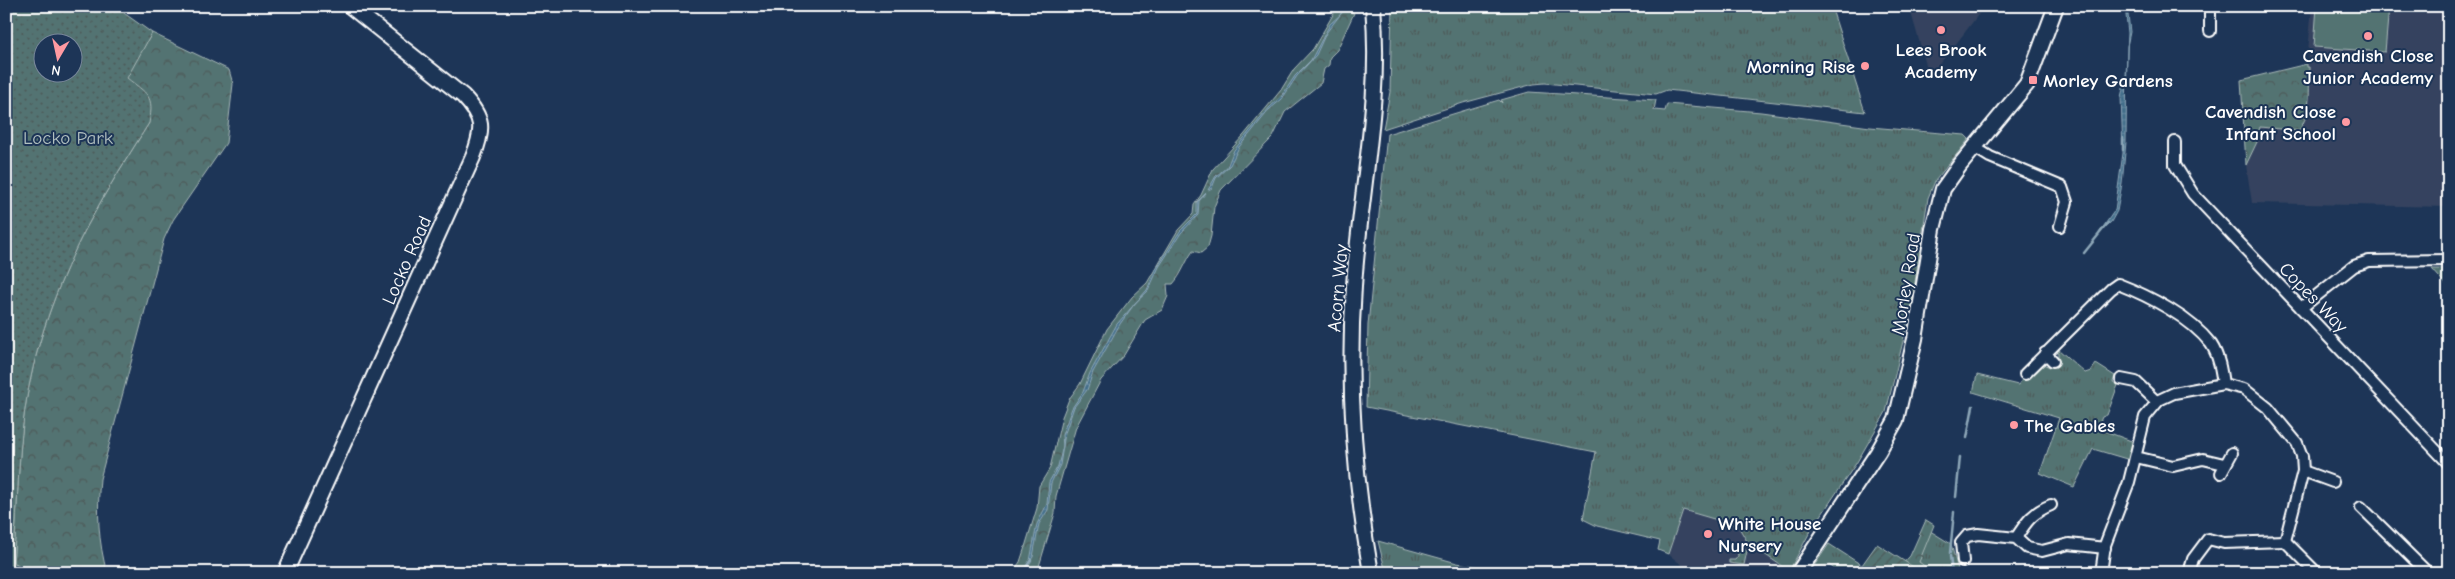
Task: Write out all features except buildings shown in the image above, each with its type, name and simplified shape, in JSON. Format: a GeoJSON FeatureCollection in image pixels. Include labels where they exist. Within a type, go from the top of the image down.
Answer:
{"type":"FeatureCollection","features":[{"type":"Feature","properties":{"kind":"street","name":"Locko Road"},"geometry":{"type":"LineString","coordinates":[[286,573],[473,157],[481,130],[474,108],[463,96],[350,6]]}},
{"type":"Feature","properties":{"kind":"street","name":"Acorn Way"},"geometry":{"type":"LineString","coordinates":[[1371,573],[1356,471],[1350,390],[1354,284],[1372,134],[1376,78],[1376,38],[1373,6]]}},
{"type":"Feature","properties":{"kind":"street","name":"Morley Road"},"geometry":{"type":"LineString","coordinates":[[1798,573],[1878,452],[1894,424],[1915,339],[1938,205],[1950,180],[1974,147],[2026,84],[2056,6]]}},
{"type":"Feature","properties":{"kind":"street"},"geometry":{"type":"LineString","coordinates":[[2210,6],[2210,31]]}},
{"type":"Feature","properties":{"kind":"street","name":"Copes Way"},"geometry":{"type":"LineString","coordinates":[[2175,142],[2175,165],[2193,194],[2449,464]]}},
{"type":"Feature","properties":{"kind":"street"},"geometry":{"type":"LineString","coordinates":[[1974,147],[1990,157],[2062,187],[2067,202],[2060,226]]}},
{"type":"Feature","properties":{"kind":"street"},"geometry":{"type":"LineString","coordinates":[[2301,308],[2354,266],[2369,261],[2449,260]]}},
{"type":"Feature","properties":{"kind":"street"},"geometry":{"type":"LineString","coordinates":[[2024,374],[2111,288],[2118,284],[2157,301],[2182,318],[2211,344],[2220,364],[2223,384]]}},
{"type":"Feature","properties":{"kind":"street"},"geometry":{"type":"LineString","coordinates":[[2045,353],[2053,361]]}},
{"type":"Feature","properties":{"kind":"street"},"geometry":{"type":"LineString","coordinates":[[2121,379],[2136,382],[2157,402]]}},
{"type":"Feature","properties":{"kind":"street"},"geometry":{"type":"LineString","coordinates":[[2102,573],[2104,548],[2129,482],[2145,417],[2157,402],[2174,393],[2223,384],[2244,389],[2268,408],[2285,425],[2297,443],[2302,456],[2303,471],[2285,541]]}},
{"type":"Feature","properties":{"kind":"street"},"geometry":{"type":"LineString","coordinates":[[2136,457],[2173,466],[2203,459],[2223,468],[2232,453]]}},
{"type":"Feature","properties":{"kind":"street"},"geometry":{"type":"LineString","coordinates":[[2303,471],[2333,482]]}},
{"type":"Feature","properties":{"kind":"street"},"geometry":{"type":"LineString","coordinates":[[2016,538],[2028,520],[2038,510],[2052,505]]}},
{"type":"Feature","properties":{"kind":"street"},"geometry":{"type":"LineString","coordinates":[[2361,507],[2428,573]]}},
{"type":"Feature","properties":{"kind":"street"},"geometry":{"type":"LineString","coordinates":[[1963,562],[1961,544],[1967,536],[1978,534],[2016,538],[2027,548],[2042,551],[2069,544],[2104,548]]}},
{"type":"Feature","properties":{"kind":"street"},"geometry":{"type":"LineString","coordinates":[[2189,573],[2193,559],[2208,539],[2231,544],[2285,541],[2317,573]]}},
{"type":"Feature","properties":{"kind":"shaded area","name":"Lees Brook Academy"},"geometry":{"type":"Polygon","coordinates":[[[1909,6],[1985,6],[1949,53],[1929,75],[1909,6]]]}},
{"type":"Feature","properties":{"kind":"shaded area"},"geometry":{"type":"Polygon","coordinates":[[[2125,6],[2127,6],[2130,32],[2128,44],[2128,33],[2125,6]]]}},
{"type":"Feature","properties":{"kind":"shaded area","name":"Cavendish Close Infant School"},"geometry":{"type":"Polygon","coordinates":[[[2312,6],[2449,6],[2449,207],[2252,203],[2246,165],[2241,80],[2307,64],[2312,6]]]}},
{"type":"Feature","properties":{"kind":"shaded area"},"geometry":{"type":"Polygon","coordinates":[[[1340,15],[1326,33],[1316,55],[1297,76],[1282,99],[1270,109],[1239,147],[1230,165],[1216,178],[1212,188],[1208,190],[1216,176],[1227,167],[1234,150],[1270,107],[1281,97],[1295,76],[1311,60],[1330,24],[1340,15]]]}},
{"type":"Feature","properties":{"kind":"shaded area"},"geometry":{"type":"Polygon","coordinates":[[[2127,57],[2126,142],[2122,184],[2117,211],[2111,222],[2099,233],[2115,210],[2123,153],[2121,97],[2126,76],[2127,57]]]}},
{"type":"Feature","properties":{"kind":"shaded area"},"geometry":{"type":"Polygon","coordinates":[[[1206,193],[1199,201],[1198,215],[1181,233],[1159,267],[1148,291],[1138,300],[1147,290],[1155,271],[1180,231],[1197,214],[1197,202],[1206,193]]]}},
{"type":"Feature","properties":{"kind":"shaded area"},"geometry":{"type":"Polygon","coordinates":[[[1133,306],[1120,324],[1093,372],[1087,390],[1074,407],[1065,433],[1063,446],[1062,435],[1072,408],[1083,392],[1090,373],[1117,324],[1133,306]]]}},
{"type":"Feature","properties":{"kind":"shaded area"},"geometry":{"type":"Polygon","coordinates":[[[1063,446],[1060,465],[1051,483],[1048,510],[1039,524],[1033,557],[1030,561],[1037,524],[1047,504],[1049,482],[1058,466],[1063,446]]]}},
{"type":"Feature","properties":{"kind":"shaded area","name":"White House Nursery"},"geometry":{"type":"Polygon","coordinates":[[[1683,510],[1738,526],[1748,543],[1789,571],[1692,573],[1668,554],[1683,510]]]}},
{"type":"Feature","properties":{"kind":"green space","name":"Locko Park"},"geometry":{"type":"Polygon","coordinates":[[[6,6],[114,6],[152,33],[127,78],[148,96],[151,114],[149,123],[111,183],[81,238],[63,276],[35,358],[23,423],[13,562],[33,573],[6,573],[6,6]]]}},
{"type":"Feature","properties":{"kind":"green space"},"geometry":{"type":"Polygon","coordinates":[[[1338,6],[1354,13],[1337,50],[1330,57],[1329,65],[1324,69],[1321,83],[1285,112],[1273,137],[1221,190],[1214,207],[1208,247],[1201,253],[1193,251],[1173,284],[1167,284],[1168,296],[1162,310],[1145,320],[1124,355],[1101,380],[1076,427],[1056,496],[1055,513],[1037,573],[1012,573],[1020,562],[1025,547],[1037,508],[1039,486],[1050,468],[1062,417],[1069,399],[1080,384],[1107,329],[1132,297],[1147,283],[1178,230],[1193,214],[1194,205],[1201,195],[1213,169],[1244,135],[1281,90],[1294,69],[1313,49],[1338,6]]]}},
{"type":"Feature","properties":{"kind":"green space"},"geometry":{"type":"Polygon","coordinates":[[[1392,6],[1831,6],[1865,112],[1667,90],[1656,94],[1545,83],[1534,84],[1463,103],[1383,129],[1390,92],[1392,6]]]}},
{"type":"Feature","properties":{"kind":"green space"},"geometry":{"type":"Polygon","coordinates":[[[2317,6],[2389,6],[2385,52],[2314,47],[2317,6]]]}},
{"type":"Feature","properties":{"kind":"green space"},"geometry":{"type":"Polygon","coordinates":[[[152,33],[229,70],[233,84],[226,143],[173,220],[164,239],[100,479],[99,526],[107,573],[33,573],[13,562],[23,423],[35,358],[55,297],[81,238],[104,196],[149,123],[126,78],[152,33]]]}},
{"type":"Feature","properties":{"kind":"green space"},"geometry":{"type":"Polygon","coordinates":[[[2307,64],[2307,67],[2309,67],[2309,100],[2306,116],[2299,131],[2260,127],[2257,142],[2246,165],[2241,80],[2307,64]]]}},
{"type":"Feature","properties":{"kind":"green space"},"geometry":{"type":"Polygon","coordinates":[[[1529,92],[1656,100],[1654,110],[1665,111],[1667,104],[1761,112],[1870,127],[1965,135],[1969,139],[1935,181],[1928,198],[1911,308],[1886,412],[1857,462],[1810,532],[1789,571],[1748,543],[1738,526],[1683,510],[1668,554],[1658,550],[1660,541],[1597,526],[1583,519],[1596,452],[1366,407],[1368,325],[1387,134],[1499,100],[1502,103],[1501,100],[1529,92]]]}},
{"type":"Feature","properties":{"kind":"green space"},"geometry":{"type":"Polygon","coordinates":[[[2432,269],[2449,269],[2449,288],[2432,269]]]}},
{"type":"Feature","properties":{"kind":"green space"},"geometry":{"type":"Polygon","coordinates":[[[2058,349],[2085,373],[2091,371],[2096,364],[2115,376],[2113,382],[2118,385],[2107,415],[2102,417],[2098,426],[2102,430],[2134,442],[2130,460],[2093,449],[2074,487],[2040,473],[2059,418],[1973,392],[1977,375],[2018,385],[2024,377],[2043,364],[2050,367],[2058,358],[2058,349]]]}},
{"type":"Feature","properties":{"kind":"green space"},"geometry":{"type":"Polygon","coordinates":[[[1926,520],[1934,525],[1919,562],[1934,573],[1894,573],[1910,556],[1926,520]]]}},
{"type":"Feature","properties":{"kind":"green space"},"geometry":{"type":"Polygon","coordinates":[[[1927,529],[1951,544],[1959,573],[1923,573],[1917,556],[1927,529]]]}},
{"type":"Feature","properties":{"kind":"green space"},"geometry":{"type":"Polygon","coordinates":[[[1378,541],[1457,563],[1516,573],[1386,573],[1378,541]]]}},
{"type":"Feature","properties":{"kind":"green space"},"geometry":{"type":"Polygon","coordinates":[[[1829,544],[1874,573],[1840,573],[1829,565],[1814,566],[1829,544]]]}},
{"type":"Feature","properties":{"kind":"green space"},"geometry":{"type":"Polygon","coordinates":[[[1877,544],[1923,573],[1874,573],[1862,565],[1877,544]]]}},
{"type":"Feature","properties":{"kind":"green space"},"geometry":{"type":"Polygon","coordinates":[[[1739,546],[1747,551],[1744,565],[1729,563],[1729,560],[1735,560],[1738,556],[1737,547],[1739,546]]]}},
{"type":"Feature","properties":{"kind":"waterway"},"geometry":{"type":"LineString","coordinates":[[2123,138],[2123,150]]}},
{"type":"Feature","properties":{"kind":"waterway"},"geometry":{"type":"LineString","coordinates":[[2084,253],[2108,223]]}},
{"type":"Feature","properties":{"kind":"waterway"},"geometry":{"type":"LineString","coordinates":[[1967,438],[1973,406]]}},
{"type":"Feature","properties":{"kind":"waterway"},"geometry":{"type":"LineString","coordinates":[[1956,497],[1960,457]]}},
{"type":"Feature","properties":{"kind":"waterway"},"geometry":{"type":"LineString","coordinates":[[1950,553],[1954,512]]}},
{"type":"Feature","properties":{"kind":"waterway"},"geometry":{"type":"LineString","coordinates":[[1950,556],[1952,573]]}},
{"type":"Feature","properties":{"kind":"waterway"},"geometry":{"type":"LineString","coordinates":[[1022,573],[1031,560]]}},
{"type":"Feature","properties":{"kind":"place","name":"Lees Brook Academy"},"geometry":{"type":"Point","coordinates":[1941,30]}},
{"type":"Feature","properties":{"kind":"place","name":"Cavendish Close Junior Academy"},"geometry":{"type":"Point","coordinates":[2368,36]}},
{"type":"Feature","properties":{"kind":"place","name":"Morning Rise"},"geometry":{"type":"Point","coordinates":[1865,66]}},
{"type":"Feature","properties":{"kind":"place","name":"Morley Gardens"},"geometry":{"type":"Point","coordinates":[2033,80]}},
{"type":"Feature","properties":{"kind":"place","name":"Cavendish Close Infant School"},"geometry":{"type":"Point","coordinates":[2346,122]}},
{"type":"Feature","properties":{"kind":"place","name":"The Gables"},"geometry":{"type":"Point","coordinates":[2014,425]}},
{"type":"Feature","properties":{"kind":"place","name":"White House Nursery"},"geometry":{"type":"Point","coordinates":[1708,534]}}]}
